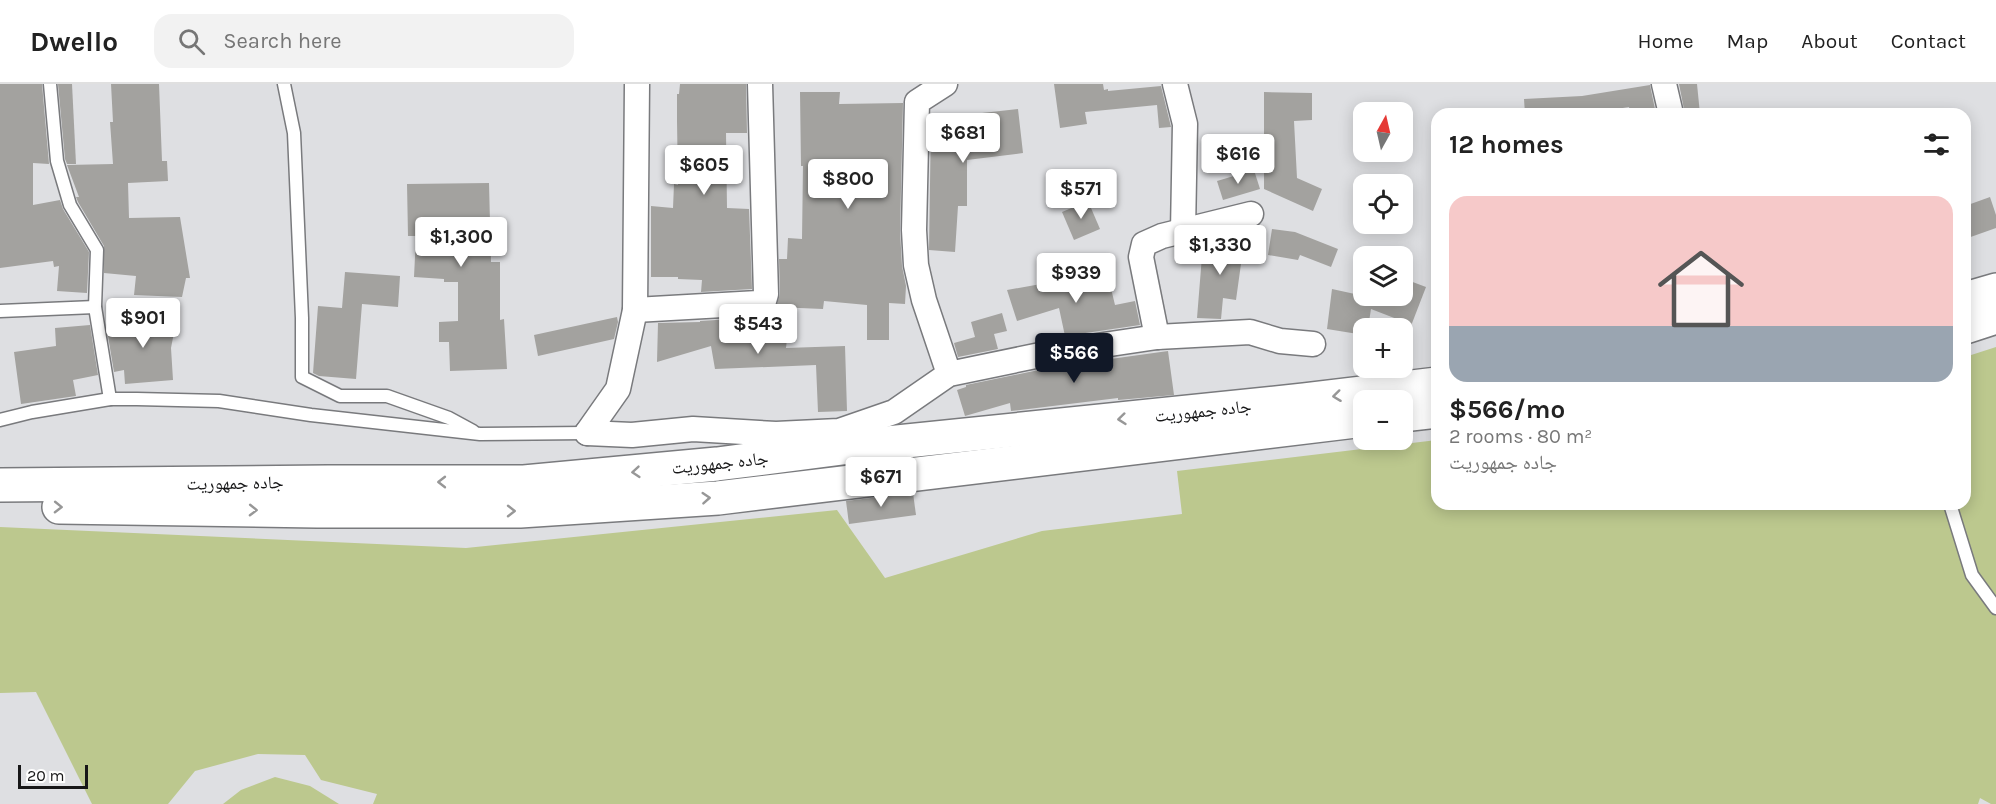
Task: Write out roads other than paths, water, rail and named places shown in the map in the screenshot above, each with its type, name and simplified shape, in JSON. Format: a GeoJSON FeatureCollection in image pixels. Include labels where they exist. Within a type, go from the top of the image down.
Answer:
{"type":"FeatureCollection","features":[{"type":"Feature","properties":{"kind":"main road"},"geometry":{"type":"LineString","coordinates":[[1971,297],[1996,290]]}},
{"type":"Feature","properties":{"kind":"main road"},"geometry":{"type":"LineString","coordinates":[[1971,325],[1996,317]]}},
{"type":"Feature","properties":{"kind":"main road","name":"جاده جمهوریت"},"geometry":{"type":"LineString","coordinates":[[0,485],[524,482],[717,464],[858,446],[1431,385]]}},
{"type":"Feature","properties":{"kind":"main road"},"geometry":{"type":"LineString","coordinates":[[1413,414],[1431,412]]}},
{"type":"Feature","properties":{"kind":"main road","name":"جاده جمهوریت"},"geometry":{"type":"LineString","coordinates":[[0,506],[317,511],[520,511],[718,498],[1353,421]]}},
{"type":"Feature","properties":{"kind":"street"},"geometry":{"type":"LineString","coordinates":[[587,433],[618,388],[634,310],[638,84]]}},
{"type":"Feature","properties":{"kind":"street"},"geometry":{"type":"LineString","coordinates":[[634,310],[764,302],[766,294],[760,84]]}},
{"type":"Feature","properties":{"kind":"street"},"geometry":{"type":"LineString","coordinates":[[945,84],[917,102],[914,230],[916,265],[924,300],[949,374]]}},
{"type":"Feature","properties":{"kind":"street"},"geometry":{"type":"LineString","coordinates":[[1175,84],[1185,124],[1183,231]]}},
{"type":"Feature","properties":{"kind":"street"},"geometry":{"type":"LineString","coordinates":[[1664,84],[1670,108]]}},
{"type":"Feature","properties":{"kind":"street"},"geometry":{"type":"LineString","coordinates":[[1156,337],[1141,257],[1144,244],[1162,236],[1251,214]]}},
{"type":"Feature","properties":{"kind":"street"},"geometry":{"type":"LineString","coordinates":[[587,433],[632,435],[693,429],[776,434],[839,431],[894,412],[949,374],[1050,353],[1156,337],[1250,332],[1280,341],[1313,344]]}},
{"type":"Feature","properties":{"kind":"street"},"geometry":{"type":"LineString","coordinates":[[693,429],[717,464]]}},
{"type":"Feature","properties":{"kind":"lane"},"geometry":{"type":"LineString","coordinates":[[50,84],[57,161],[70,205],[96,249],[94,308],[110,399]]}},
{"type":"Feature","properties":{"kind":"lane"},"geometry":{"type":"LineString","coordinates":[[284,84],[294,133],[302,318],[302,377],[340,396],[387,396],[449,418],[480,434]]}},
{"type":"Feature","properties":{"kind":"lane"},"geometry":{"type":"LineString","coordinates":[[0,311],[94,308]]}},
{"type":"Feature","properties":{"kind":"lane"},"geometry":{"type":"LineString","coordinates":[[0,420],[32,412],[110,399],[219,401],[311,415],[480,434],[587,433]]}},
{"type":"Feature","properties":{"kind":"lane"},"geometry":{"type":"LineString","coordinates":[[1952,510],[1972,575],[1996,608]]}}]}
